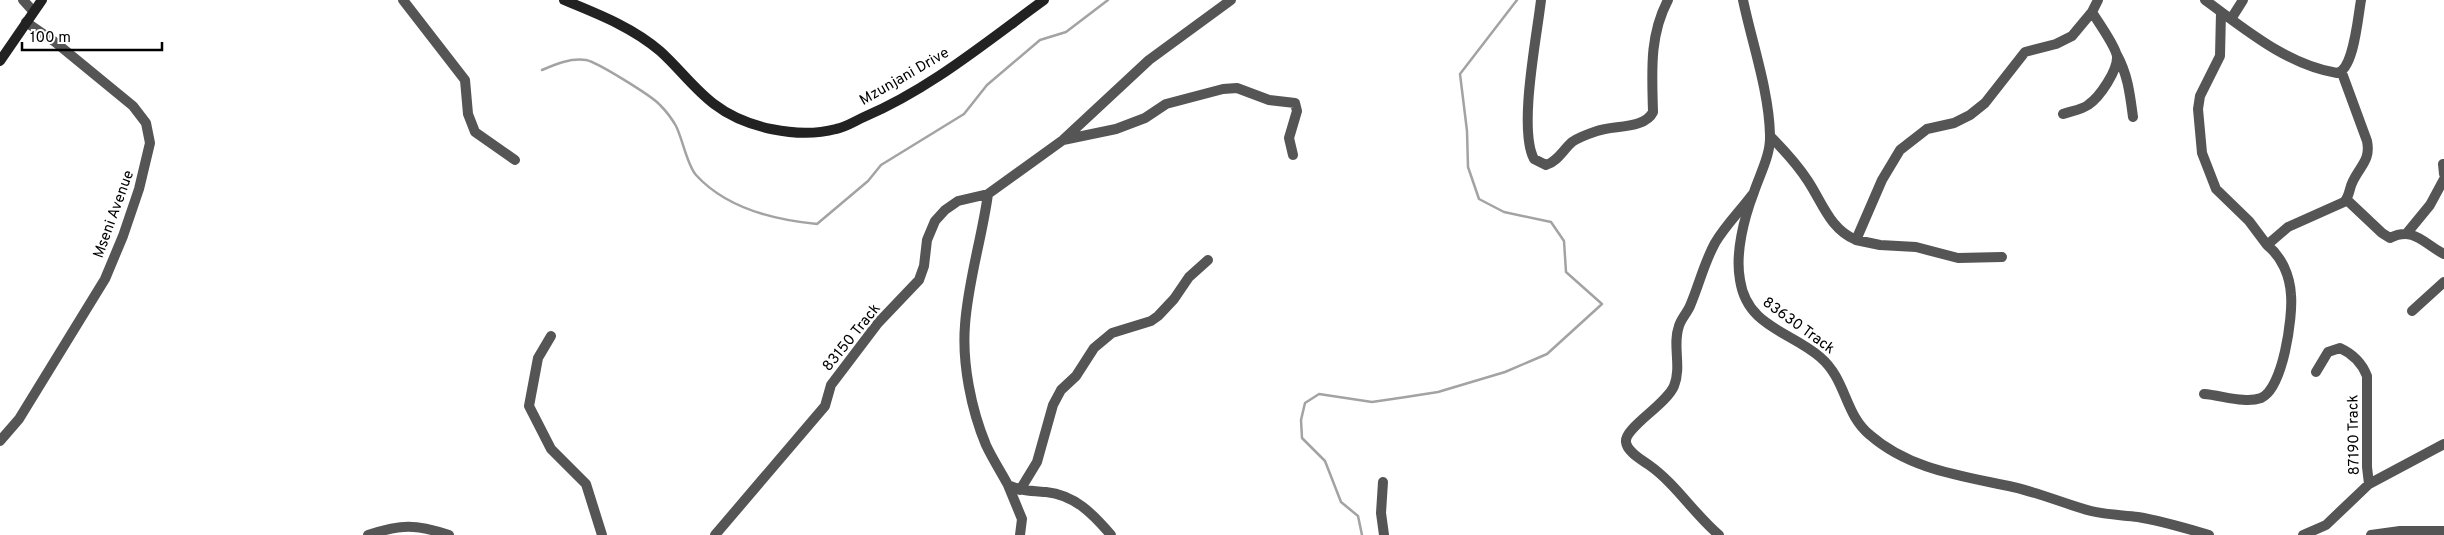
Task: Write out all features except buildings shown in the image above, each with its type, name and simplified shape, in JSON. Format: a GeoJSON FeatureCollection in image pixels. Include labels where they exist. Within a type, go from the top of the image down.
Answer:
{"type":"FeatureCollection","features":[{"type":"Feature","properties":{"kind":"main road"},"geometry":{"type":"LineString","coordinates":[[0,61],[42,0]]}},
{"type":"Feature","properties":{"kind":"main road","name":"Mzunjani Drive"},"geometry":{"type":"LineString","coordinates":[[564,0],[603,15],[642,37],[661,52],[715,105],[760,127],[798,132],[836,129],[886,108],[938,77],[1044,0]]}},
{"type":"Feature","properties":{"kind":"street"},"geometry":{"type":"LineString","coordinates":[[23,0],[33,11]]}},
{"type":"Feature","properties":{"kind":"street"},"geometry":{"type":"LineString","coordinates":[[403,0],[466,80],[468,114],[475,132],[515,160]]}},
{"type":"Feature","properties":{"kind":"street"},"geometry":{"type":"LineString","coordinates":[[1020,535],[1022,519],[1008,485],[986,445],[976,414],[965,356],[967,312],[988,194],[1063,140],[1149,60],[1231,0]]}},
{"type":"Feature","properties":{"kind":"street"},"geometry":{"type":"LineString","coordinates":[[1541,0],[1530,88],[1529,147],[1534,159],[1546,166],[1580,137],[1617,126],[1643,123],[1650,118],[1653,112],[1652,52],[1654,38],[1661,13],[1668,0]]}},
{"type":"Feature","properties":{"kind":"street","name":"83630 Track"},"geometry":{"type":"LineString","coordinates":[[1743,0],[1760,70],[1770,136],[1763,170],[1753,194],[1741,242],[1738,265],[1744,299],[1754,314],[1767,324],[1810,348],[1832,367],[1857,422],[1870,436],[1908,459],[1927,468],[2016,488],[2093,511],[2168,522],[2209,535]]}},
{"type":"Feature","properties":{"kind":"street"},"geometry":{"type":"LineString","coordinates":[[1856,240],[1882,180],[1906,144],[1927,129],[1954,123],[1970,115],[1985,103],[2025,52],[2056,44],[2072,36],[2092,12],[2098,0]]}},
{"type":"Feature","properties":{"kind":"street"},"geometry":{"type":"LineString","coordinates":[[2205,0],[2285,55],[2315,68],[2332,73],[2342,73]]}},
{"type":"Feature","properties":{"kind":"street"},"geometry":{"type":"LineString","coordinates":[[2231,19],[2244,0]]}},
{"type":"Feature","properties":{"kind":"street"},"geometry":{"type":"LineString","coordinates":[[2342,73],[2351,57],[2361,0]]}},
{"type":"Feature","properties":{"kind":"street"},"geometry":{"type":"LineString","coordinates":[[2092,12],[2125,70],[2132,117]]}},
{"type":"Feature","properties":{"kind":"street"},"geometry":{"type":"LineString","coordinates":[[2204,394],[2240,399],[2260,398],[2269,392],[2277,378],[2284,356],[2291,296],[2283,264],[2249,221],[2216,189],[2202,153],[2198,109],[2200,96],[2220,56],[2221,12]]}},
{"type":"Feature","properties":{"kind":"street","name":"Mseni Avenue"},"geometry":{"type":"LineString","coordinates":[[0,442],[19,420],[105,279],[123,236],[139,189],[150,143],[146,123],[134,106],[55,42],[26,22]]}},
{"type":"Feature","properties":{"kind":"street"},"geometry":{"type":"LineString","coordinates":[[2063,114],[2087,106],[2100,94],[2115,66],[2117,55]]}},
{"type":"Feature","properties":{"kind":"street"},"geometry":{"type":"LineString","coordinates":[[2267,245],[2288,226],[2340,205],[2347,200],[2353,180],[2366,161],[2369,150],[2342,73]]}},
{"type":"Feature","properties":{"kind":"street"},"geometry":{"type":"LineString","coordinates":[[1063,140],[1116,129],[1145,118],[1166,104],[1196,94],[1236,88],[1269,100],[1294,102],[1297,111],[1289,138],[1293,155]]}},
{"type":"Feature","properties":{"kind":"street"},"geometry":{"type":"LineString","coordinates":[[1770,136],[1800,170],[1829,219],[1845,236],[1880,245],[1916,247],[1958,258],[2002,257]]}},
{"type":"Feature","properties":{"kind":"street"},"geometry":{"type":"LineString","coordinates":[[2443,164],[2444,174]]}},
{"type":"Feature","properties":{"kind":"street"},"geometry":{"type":"LineString","coordinates":[[2347,200],[2390,238],[2407,233],[2430,205],[2444,179]]}},
{"type":"Feature","properties":{"kind":"street","name":"83150 Track"},"geometry":{"type":"LineString","coordinates":[[715,535],[825,406],[831,385],[878,323],[913,289],[924,266],[927,240],[935,221],[945,210],[958,201],[988,194]]}},
{"type":"Feature","properties":{"kind":"street"},"geometry":{"type":"LineString","coordinates":[[1719,535],[1693,511],[1656,470],[1630,450],[1626,444],[1626,436],[1640,420],[1668,398],[1674,385],[1678,368],[1677,337],[1679,326],[1689,308],[1705,263],[1725,229],[1753,194]]}},
{"type":"Feature","properties":{"kind":"street"},"geometry":{"type":"LineString","coordinates":[[2407,233],[2444,254]]}},
{"type":"Feature","properties":{"kind":"street"},"geometry":{"type":"LineString","coordinates":[[1020,490],[1037,462],[1053,405],[1060,390],[1076,376],[1094,348],[1112,332],[1151,321],[1158,316],[1174,299],[1189,277],[1208,260]]}},
{"type":"Feature","properties":{"kind":"street"},"geometry":{"type":"LineString","coordinates":[[2412,311],[2444,282]]}},
{"type":"Feature","properties":{"kind":"street"},"geometry":{"type":"LineString","coordinates":[[551,336],[538,358],[529,406],[551,448],[586,484],[602,535]]}},
{"type":"Feature","properties":{"kind":"street","name":"87190 Track"},"geometry":{"type":"LineString","coordinates":[[2303,535],[2326,525],[2369,484],[2367,467],[2367,376],[2364,368],[2354,356],[2340,348],[2328,352],[2316,372]]}},
{"type":"Feature","properties":{"kind":"street"},"geometry":{"type":"LineString","coordinates":[[2369,484],[2444,444]]}},
{"type":"Feature","properties":{"kind":"street"},"geometry":{"type":"LineString","coordinates":[[1383,482],[1381,513],[1384,535]]}},
{"type":"Feature","properties":{"kind":"street"},"geometry":{"type":"LineString","coordinates":[[1008,485],[1020,490],[1047,492],[1072,499],[1089,512],[1111,535]]}},
{"type":"Feature","properties":{"kind":"street"},"geometry":{"type":"LineString","coordinates":[[368,535],[397,526],[408,526],[449,535]]}},
{"type":"Feature","properties":{"kind":"street"},"geometry":{"type":"LineString","coordinates":[[2371,535],[2400,531],[2444,530]]}},
{"type":"Feature","properties":{"kind":"waterway"},"geometry":{"type":"LineString","coordinates":[[542,70],[563,62],[586,60],[612,73],[647,94],[671,118],[681,138],[693,171],[708,187],[752,211],[768,216],[817,224],[868,181],[881,165],[964,114],[987,85],[1040,40],[1066,32],[1108,0]]}},
{"type":"Feature","properties":{"kind":"waterway"},"geometry":{"type":"LineString","coordinates":[[1362,535],[1358,516],[1341,502],[1325,461],[1302,438],[1301,420],[1305,403],[1319,394],[1372,402],[1406,397],[1438,392],[1505,372],[1547,354],[1602,304],[1566,272],[1564,241],[1551,222],[1504,212],[1479,199],[1468,167],[1467,131],[1460,74],[1517,0]]}}]}
